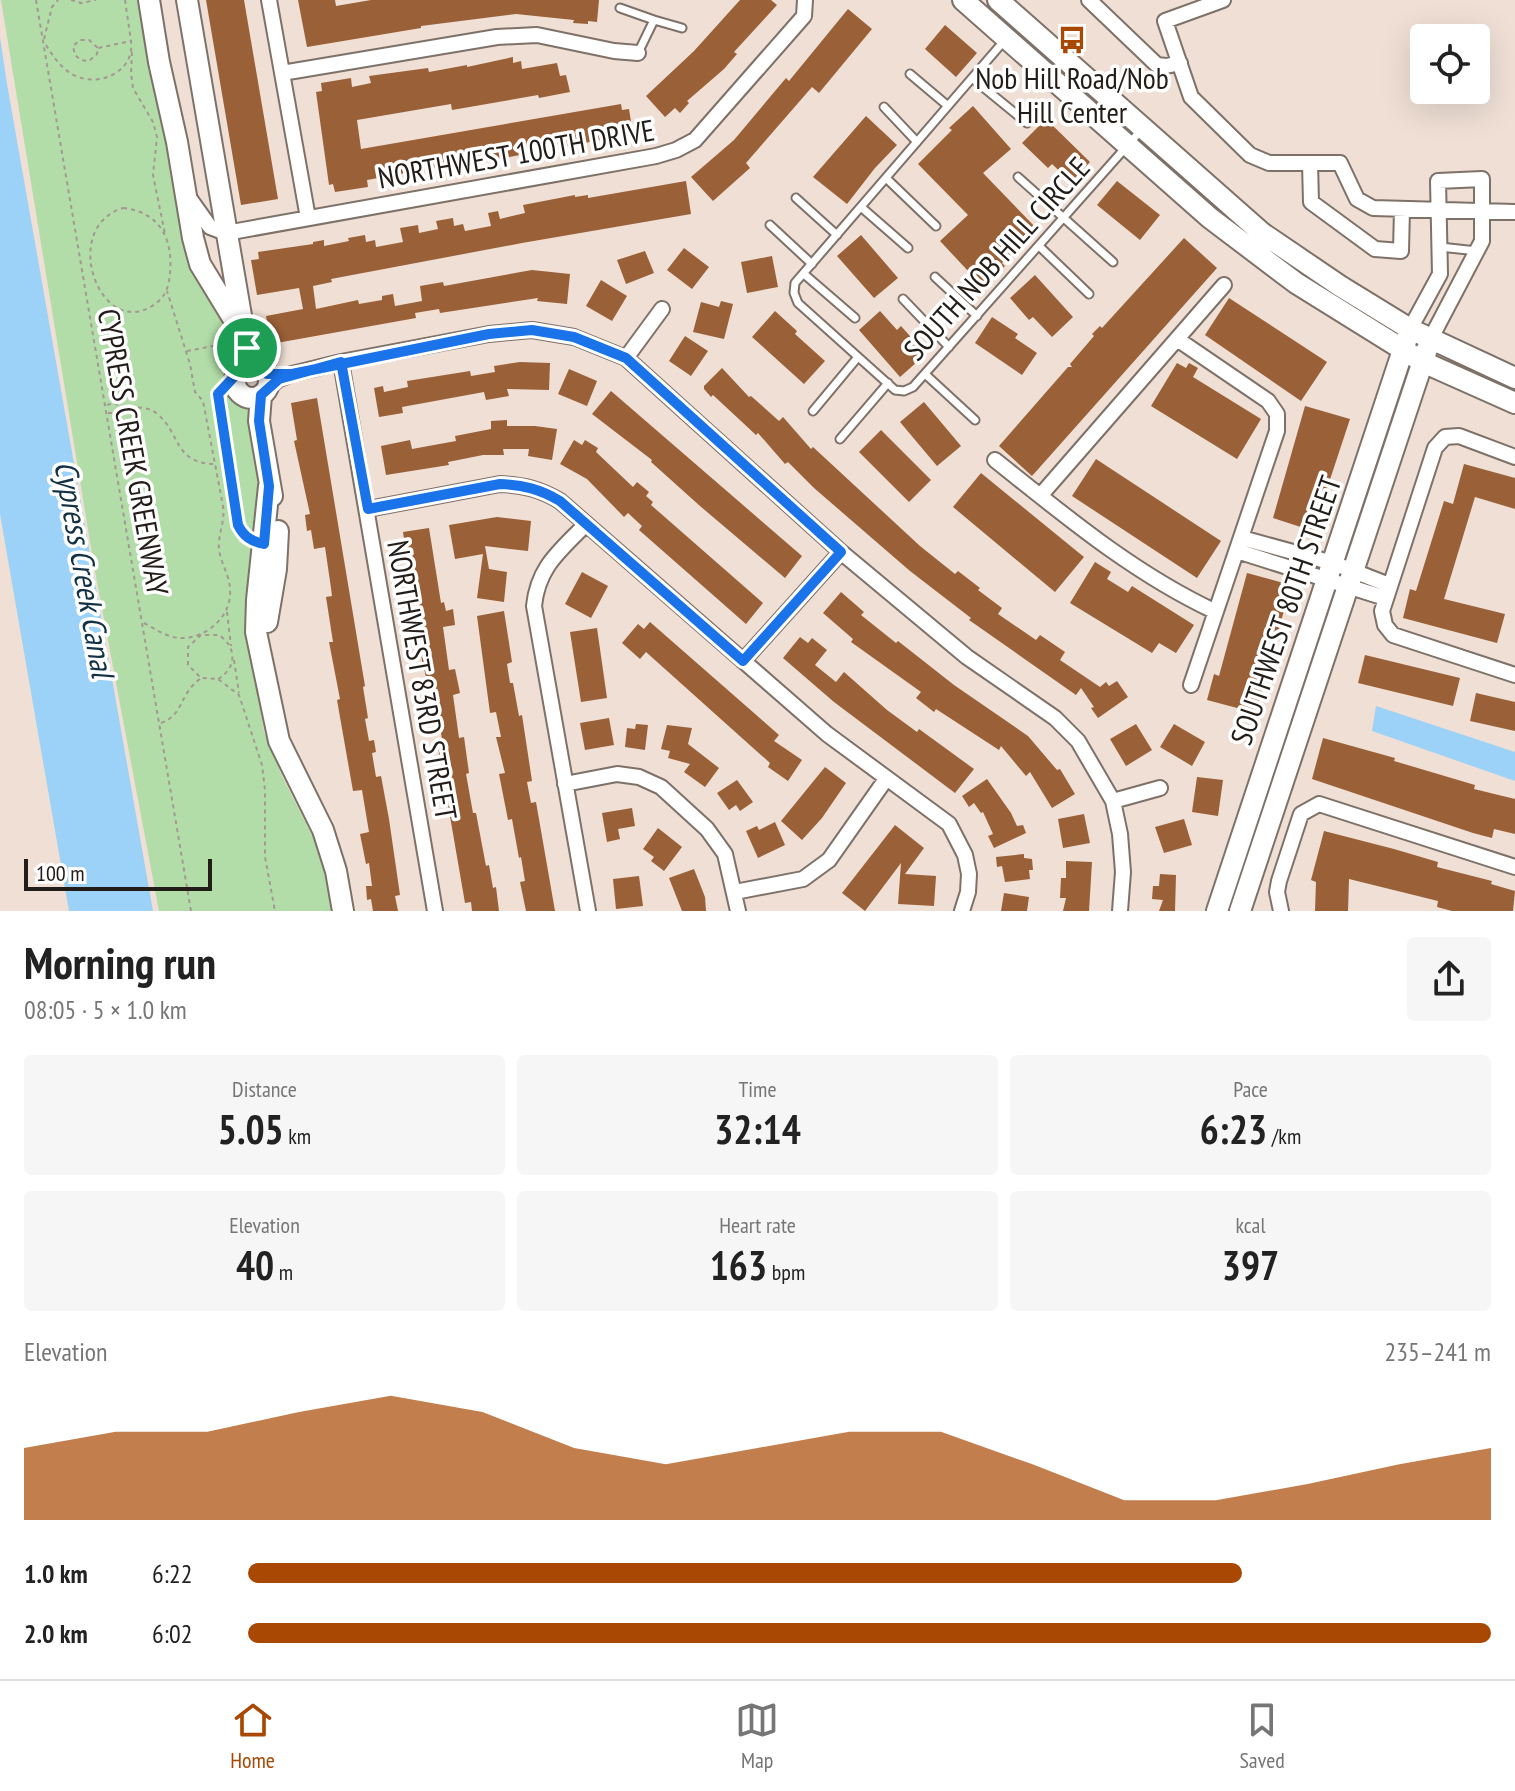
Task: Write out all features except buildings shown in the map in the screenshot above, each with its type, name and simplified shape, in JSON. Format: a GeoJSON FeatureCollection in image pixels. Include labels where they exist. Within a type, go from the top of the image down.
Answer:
{"type":"FeatureCollection","features":[{"type":"Feature","properties":{"kind":"street"},"geometry":{"type":"LineString","coordinates":[[149,0],[193,238],[200,264],[248,372]]}},
{"type":"Feature","properties":{"kind":"street"},"geometry":{"type":"LineString","coordinates":[[187,0],[248,372],[269,486],[276,507],[277,546],[261,650]]}},
{"type":"Feature","properties":{"kind":"street"},"geometry":{"type":"LineString","coordinates":[[269,0],[308,218]]}},
{"type":"Feature","properties":{"kind":"street","name":"NORTHWEST 100TH DRIVE"},"geometry":{"type":"LineString","coordinates":[[226,233],[641,159],[676,150],[695,140],[804,16],[805,0]]}},
{"type":"Feature","properties":{"kind":"street"},"geometry":{"type":"LineString","coordinates":[[963,0],[1210,218],[1296,283],[1423,362],[1515,403]]}},
{"type":"Feature","properties":{"kind":"street"},"geometry":{"type":"LineString","coordinates":[[998,0],[1262,233],[1410,329],[1515,378]]}},
{"type":"Feature","properties":{"kind":"street"},"geometry":{"type":"LineString","coordinates":[[1075,0],[1089,0],[1157,65],[1180,63]]}},
{"type":"Feature","properties":{"kind":"street"},"geometry":{"type":"LineString","coordinates":[[1223,0],[1200,4],[1165,21],[1191,97],[1250,155],[1269,163],[1340,163],[1357,199],[1373,208],[1515,212]]}},
{"type":"Feature","properties":{"kind":"street"},"geometry":{"type":"LineString","coordinates":[[282,73],[497,37],[537,35],[638,53]]}},
{"type":"Feature","properties":{"kind":"street"},"geometry":{"type":"LineString","coordinates":[[1310,163],[1311,202],[1375,249],[1401,251],[1402,209]]}},
{"type":"Feature","properties":{"kind":"street"},"geometry":{"type":"LineString","coordinates":[[1410,329],[1440,274],[1438,181],[1482,179],[1482,241],[1430,340]]}},
{"type":"Feature","properties":{"kind":"street"},"geometry":{"type":"LineString","coordinates":[[185,191],[210,227],[226,233]]}},
{"type":"Feature","properties":{"kind":"street"},"geometry":{"type":"LineString","coordinates":[[1040,496],[1224,285]]}},
{"type":"Feature","properties":{"kind":"street"},"geometry":{"type":"LineString","coordinates":[[626,358],[662,309]]}},
{"type":"Feature","properties":{"kind":"street","name":"SOUTHWEST 80TH STREET"},"geometry":{"type":"LineString","coordinates":[[1240,911],[1410,329]]}},
{"type":"Feature","properties":{"kind":"street"},"geometry":{"type":"LineString","coordinates":[[248,372],[279,379],[341,362],[489,334],[532,330],[574,337],[626,358],[841,552],[967,657],[1055,718],[1078,741],[1113,801],[1123,872],[1120,911]]}},
{"type":"Feature","properties":{"kind":"street"},"geometry":{"type":"LineString","coordinates":[[1177,339],[1268,401],[1277,414],[1277,431],[1191,685]]}},
{"type":"Feature","properties":{"kind":"street","name":"SOUTHWEST 80TH STREET"},"geometry":{"type":"LineString","coordinates":[[1217,911],[1430,340]]}},
{"type":"Feature","properties":{"kind":"street","name":"NORTHWEST 83RD STREET"},"geometry":{"type":"LineString","coordinates":[[341,362],[435,911]]}},
{"type":"Feature","properties":{"kind":"street"},"geometry":{"type":"LineString","coordinates":[[1515,457],[1459,436],[1445,437],[1435,448],[1382,611],[1385,625],[1393,635],[1515,675]]}},
{"type":"Feature","properties":{"kind":"street"},"geometry":{"type":"LineString","coordinates":[[995,460],[1089,535],[1188,599],[1214,611]]}},
{"type":"Feature","properties":{"kind":"street"},"geometry":{"type":"LineString","coordinates":[[368,509],[500,484],[521,485],[552,496],[827,734],[949,824],[965,855],[969,874],[962,911]]}},
{"type":"Feature","properties":{"kind":"street"},"geometry":{"type":"LineString","coordinates":[[269,486],[256,632],[279,741],[323,830],[336,871],[343,911]]}},
{"type":"Feature","properties":{"kind":"street"},"geometry":{"type":"LineString","coordinates":[[585,525],[547,565],[536,587],[534,606],[588,911]]}},
{"type":"Feature","properties":{"kind":"street"},"geometry":{"type":"LineString","coordinates":[[1240,544],[1264,536],[1277,542],[1276,555]]}},
{"type":"Feature","properties":{"kind":"street"},"geometry":{"type":"LineString","coordinates":[[1240,544],[1387,592]]}},
{"type":"Feature","properties":{"kind":"street"},"geometry":{"type":"LineString","coordinates":[[743,661],[841,552]]}},
{"type":"Feature","properties":{"kind":"street"},"geometry":{"type":"LineString","coordinates":[[565,784],[617,774],[639,777],[661,787],[707,829],[725,854],[738,911]]}},
{"type":"Feature","properties":{"kind":"street"},"geometry":{"type":"LineString","coordinates":[[735,892],[803,879],[829,860],[886,779]]}},
{"type":"Feature","properties":{"kind":"street"},"geometry":{"type":"LineString","coordinates":[[1113,801],[1160,788]]}},
{"type":"Feature","properties":{"kind":"street"},"geometry":{"type":"LineString","coordinates":[[1281,911],[1277,892],[1279,881],[1301,814],[1319,804],[1515,867]]}},
{"type":"Feature","properties":{"kind":"lane"},"geometry":{"type":"LineString","coordinates":[[620,8],[682,28]]}},
{"type":"Feature","properties":{"kind":"lane"},"geometry":{"type":"LineString","coordinates":[[638,53],[654,20]]}},
{"type":"Feature","properties":{"kind":"lane"},"geometry":{"type":"LineString","coordinates":[[855,318],[804,274],[1006,39]]}},
{"type":"Feature","properties":{"kind":"lane"},"geometry":{"type":"LineString","coordinates":[[910,74],[948,106]]}},
{"type":"Feature","properties":{"kind":"lane"},"geometry":{"type":"LineString","coordinates":[[972,78],[1027,123]]}},
{"type":"Feature","properties":{"kind":"lane"},"geometry":{"type":"LineString","coordinates":[[884,107],[917,142]]}},
{"type":"Feature","properties":{"kind":"lane","name":"SOUTH NOB HILL CIRCLE"},"geometry":{"type":"LineString","coordinates":[[804,274],[795,283],[794,293],[798,303],[895,390],[904,391],[913,387],[925,374],[1143,128]]}},
{"type":"Feature","properties":{"kind":"lane"},"geometry":{"type":"LineString","coordinates":[[1018,177],[1113,262]]}},
{"type":"Feature","properties":{"kind":"lane"},"geometry":{"type":"LineString","coordinates":[[886,178],[936,226]]}},
{"type":"Feature","properties":{"kind":"lane"},"geometry":{"type":"LineString","coordinates":[[796,198],[837,235]]}},
{"type":"Feature","properties":{"kind":"lane"},"geometry":{"type":"LineString","coordinates":[[861,207],[908,248]]}},
{"type":"Feature","properties":{"kind":"lane"},"geometry":{"type":"LineString","coordinates":[[770,225],[812,264]]}},
{"type":"Feature","properties":{"kind":"lane"},"geometry":{"type":"LineString","coordinates":[[1039,246],[1089,294]]}},
{"type":"Feature","properties":{"kind":"lane"},"geometry":{"type":"LineString","coordinates":[[1440,247],[1477,251]]}},
{"type":"Feature","properties":{"kind":"lane"},"geometry":{"type":"LineString","coordinates":[[935,277],[977,316]]}},
{"type":"Feature","properties":{"kind":"lane"},"geometry":{"type":"LineString","coordinates":[[903,299],[949,347]]}},
{"type":"Feature","properties":{"kind":"lane"},"geometry":{"type":"LineString","coordinates":[[813,411],[858,357]]}},
{"type":"Feature","properties":{"kind":"lane"},"geometry":{"type":"LineString","coordinates":[[248,372],[218,394],[238,525],[243,536],[264,544]]}},
{"type":"Feature","properties":{"kind":"lane"},"geometry":{"type":"LineString","coordinates":[[925,374],[975,420]]}},
{"type":"Feature","properties":{"kind":"lane"},"geometry":{"type":"LineString","coordinates":[[840,439],[888,383]]}},
{"type":"Feature","properties":{"kind":"path","name":"CYPRESS CREEK GREENWAY"},"geometry":{"type":"LineString","coordinates":[[36,0],[191,911]]}},
{"type":"Feature","properties":{"kind":"path"},"geometry":{"type":"LineString","coordinates":[[58,0],[52,7],[43,42],[61,66],[76,76],[95,80],[112,75],[126,66],[132,49]]}},
{"type":"Feature","properties":{"kind":"path"},"geometry":{"type":"LineString","coordinates":[[71,0],[81,3],[96,0]]}},
{"type":"Feature","properties":{"kind":"path"},"geometry":{"type":"LineString","coordinates":[[125,0],[132,49],[133,88],[153,122],[157,137],[153,175],[170,263],[167,291],[187,351],[195,392],[203,401],[224,518],[219,541],[220,559],[228,573],[230,587],[227,611],[239,695],[262,765],[265,857],[275,911]]}},
{"type":"Feature","properties":{"kind":"path"},"geometry":{"type":"LineString","coordinates":[[80,40],[89,40],[98,48],[97,54],[89,61],[75,55],[73,46],[80,40]]}},
{"type":"Feature","properties":{"kind":"path"},"geometry":{"type":"LineString","coordinates":[[98,48],[131,41]]}},
{"type":"Feature","properties":{"kind":"path"},"geometry":{"type":"LineString","coordinates":[[165,235],[149,215],[123,208],[109,213],[94,232],[91,268],[103,295],[120,310],[136,312],[148,309],[167,291]]}},
{"type":"Feature","properties":{"kind":"path"},"geometry":{"type":"LineString","coordinates":[[82,270],[91,268]]}},
{"type":"Feature","properties":{"kind":"path"},"geometry":{"type":"LineString","coordinates":[[187,351],[248,372]]}},
{"type":"Feature","properties":{"kind":"path"},"geometry":{"type":"LineString","coordinates":[[105,405],[138,406],[157,414],[183,454],[198,462],[215,464]]}},
{"type":"Feature","properties":{"kind":"path"},"geometry":{"type":"LineString","coordinates":[[107,413],[116,413],[120,407]]}},
{"type":"Feature","properties":{"kind":"path"},"geometry":{"type":"LineString","coordinates":[[227,611],[188,647],[187,656],[193,673],[201,678],[218,679],[239,695]]}},
{"type":"Feature","properties":{"kind":"path"},"geometry":{"type":"LineString","coordinates":[[142,623],[176,638],[219,635],[232,648]]}},
{"type":"Feature","properties":{"kind":"path"},"geometry":{"type":"LineString","coordinates":[[218,679],[231,667],[233,658]]}},
{"type":"Feature","properties":{"kind":"path"},"geometry":{"type":"LineString","coordinates":[[160,724],[171,720],[185,691],[201,678]]}},
{"type":"Feature","properties":{"kind":"green space"},"geometry":{"type":"Polygon","coordinates":[[[1,0],[142,0],[165,137],[172,137],[189,236],[238,345],[230,375],[234,393],[249,412],[261,491],[257,536],[238,541],[256,552],[249,637],[264,732],[324,862],[333,911],[159,911],[94,566],[1,0]]]}},
{"type":"Feature","properties":{"kind":"water","name":"Cypress Creek Canal"},"geometry":{"type":"Polygon","coordinates":[[[0,37],[153,911],[69,911],[0,514],[0,37]]]}},
{"type":"Feature","properties":{"kind":"water"},"geometry":{"type":"Polygon","coordinates":[[[1376,706],[1515,752],[1515,781],[1372,731],[1376,706]]]}},
{"type":"Feature","properties":{"kind":"place","name":"Nob Hill Road/Nob Hill Center"},"geometry":{"type":"Point","coordinates":[1072,40]}},
{"type":"Feature","properties":{"kind":"route"},"geometry":{"type":"LineString","coordinates":[[247,348],[244,366],[218,394],[238,525],[243,536],[256,542],[264,544],[269,486],[259,421],[261,395],[279,379],[341,362],[368,509],[500,484],[543,491],[560,501],[743,661],[841,552],[626,358],[574,337],[532,330],[489,334],[341,362],[292,374],[267,374],[247,348]]}}]}
